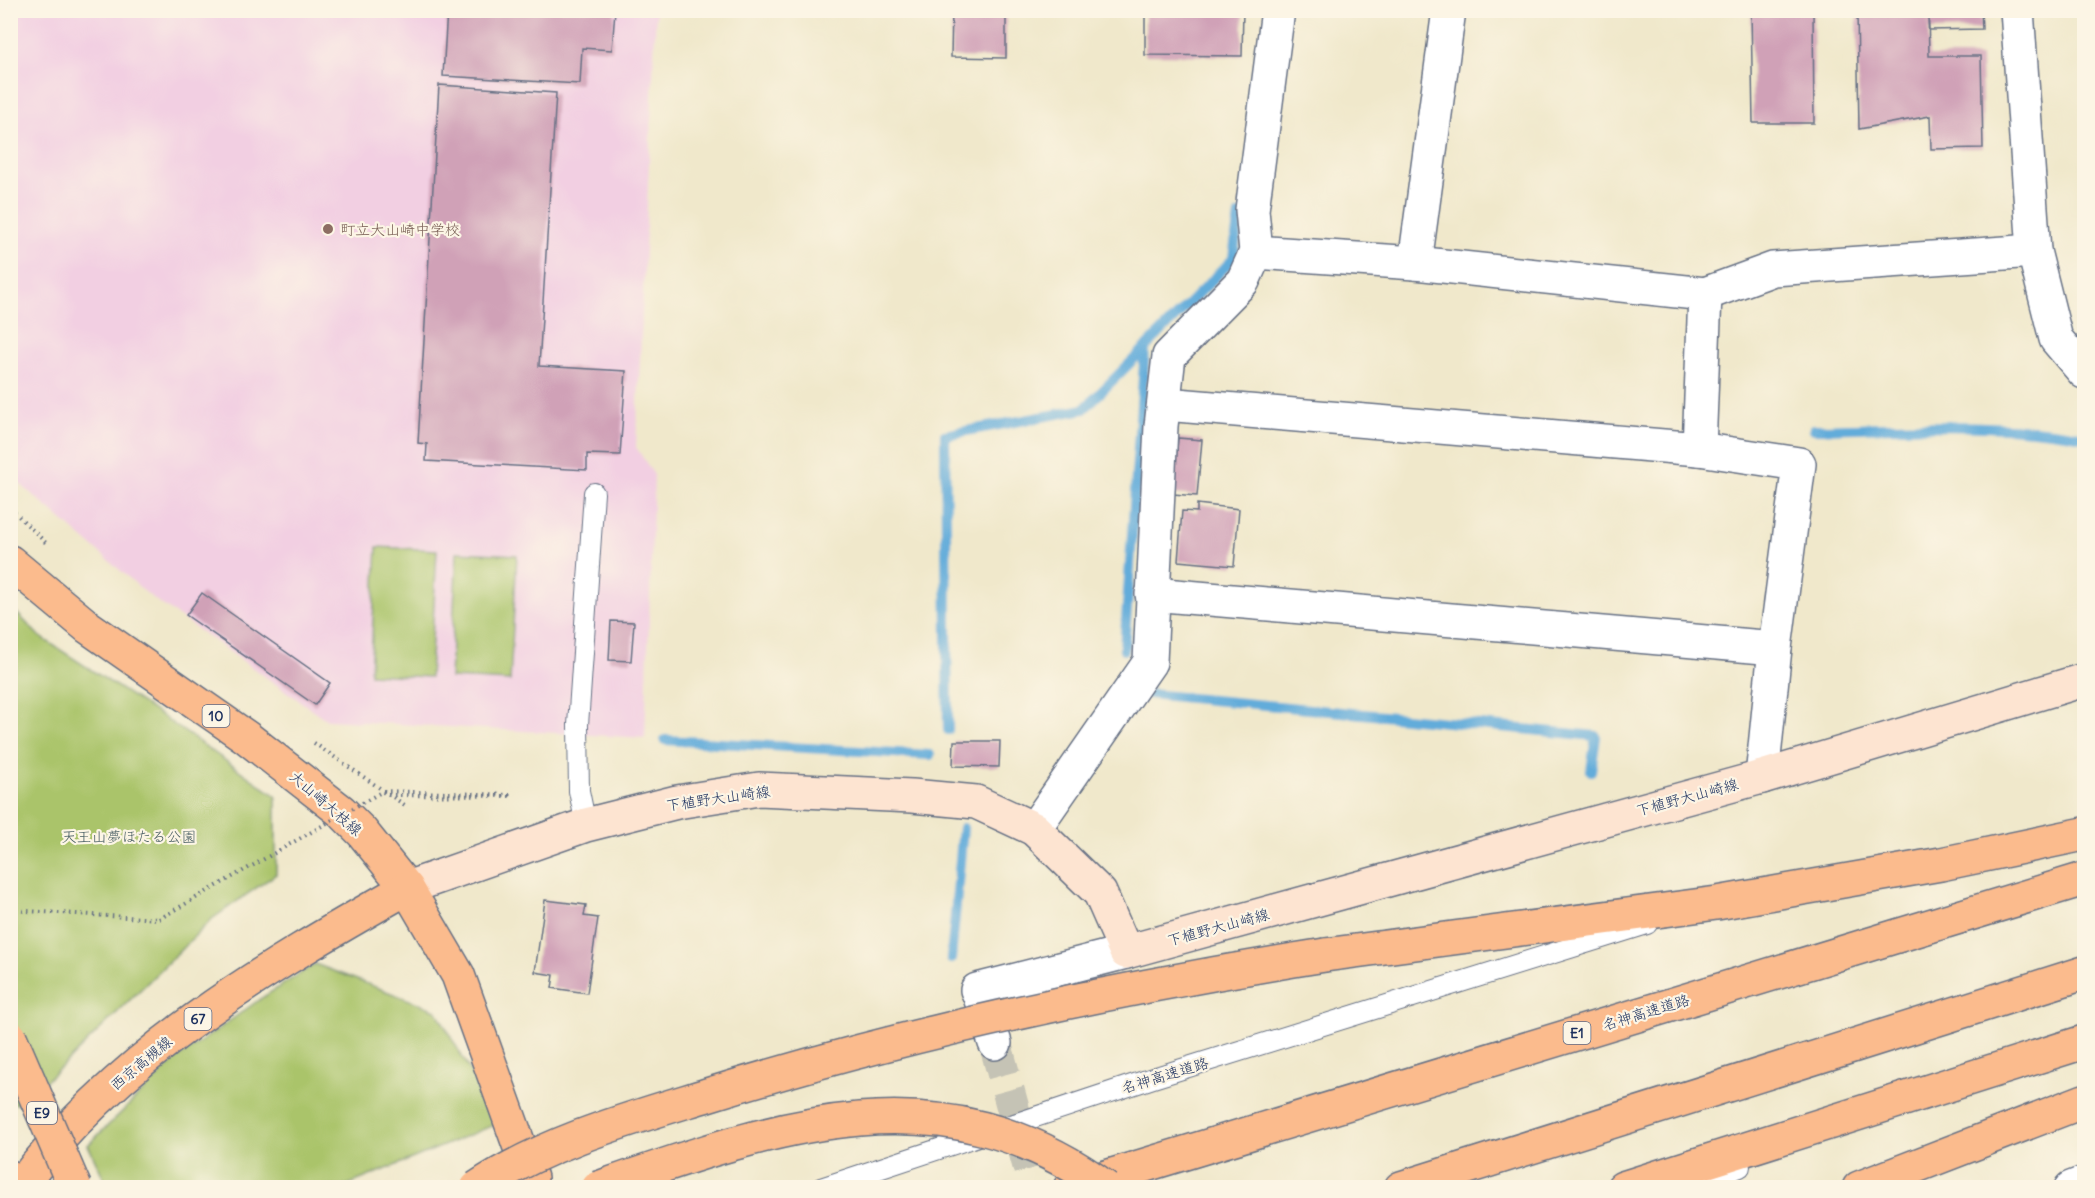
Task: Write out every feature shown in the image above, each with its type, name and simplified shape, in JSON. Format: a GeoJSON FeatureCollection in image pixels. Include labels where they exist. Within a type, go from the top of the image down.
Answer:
{"type":"FeatureCollection","features":[{"type":"Feature","properties":{"kind":"main road","name":"大山崎大枝線"},"geometry":{"type":"LineString","coordinates":[[10,562],[88,627],[246,737],[341,811],[362,832],[407,888],[458,975],[531,1178]]}},
{"type":"Feature","properties":{"kind":"main road","name":"下植野大山崎線"},"geometry":{"type":"LineString","coordinates":[[407,888],[586,825],[677,802],[759,789],[865,792],[976,802],[1034,829],[1100,893],[1126,952],[1762,777],[2085,680]]}},
{"type":"Feature","properties":{"kind":"main road"},"geometry":{"type":"LineString","coordinates":[[477,1188],[535,1155],[591,1133],[759,1079],[852,1053],[1098,994],[1325,955],[1717,903],[1941,864],[2085,834]]}},
{"type":"Feature","properties":{"kind":"main road","name":"名神高速道路"},"geometry":{"type":"LineString","coordinates":[[1071,1188],[2085,879]]}},
{"type":"Feature","properties":{"kind":"main road","name":"西京高槻線"},"geometry":{"type":"LineString","coordinates":[[17,1188],[43,1155],[105,1093],[173,1035],[304,948],[407,888]]}},
{"type":"Feature","properties":{"kind":"main road"},"geometry":{"type":"LineString","coordinates":[[1401,1188],[2085,973]]}},
{"type":"Feature","properties":{"kind":"main road","name":"E9"},"geometry":{"type":"LineString","coordinates":[[10,1037],[75,1188]]}},
{"type":"Feature","properties":{"kind":"main road"},"geometry":{"type":"LineString","coordinates":[[1623,1188],[2085,1042]]}},
{"type":"Feature","properties":{"kind":"main road"},"geometry":{"type":"LineString","coordinates":[[1859,1188],[2085,1101]]}},
{"type":"Feature","properties":{"kind":"main road"},"geometry":{"type":"LineString","coordinates":[[598,1188],[744,1139],[803,1125],[861,1118],[909,1117],[951,1121],[1018,1138],[1054,1154],[1106,1188]]}},
{"type":"Feature","properties":{"kind":"main road"},"geometry":{"type":"LineString","coordinates":[[10,1177],[17,1188]]}},
{"type":"Feature","properties":{"kind":"street"},"geometry":{"type":"LineString","coordinates":[[1034,829],[1150,662],[1161,426],[1169,356],[1243,281],[1256,252],[1252,210],[1278,10]]}},
{"type":"Feature","properties":{"kind":"street"},"geometry":{"type":"LineString","coordinates":[[1415,263],[1449,10]]}},
{"type":"Feature","properties":{"kind":"street"},"geometry":{"type":"LineString","coordinates":[[2017,10],[2034,250],[2056,339],[2085,372]]}},
{"type":"Feature","properties":{"kind":"street"},"geometry":{"type":"LineString","coordinates":[[1256,252],[1415,263],[1705,294],[1773,270],[2034,250]]}},
{"type":"Feature","properties":{"kind":"street"},"geometry":{"type":"LineString","coordinates":[[1699,449],[1705,294]]}},
{"type":"Feature","properties":{"kind":"street"},"geometry":{"type":"LineString","coordinates":[[1165,404],[1699,449],[1799,464],[1774,648],[1762,777]]}},
{"type":"Feature","properties":{"kind":"street"},"geometry":{"type":"LineString","coordinates":[[1152,594],[1774,648]]}},
{"type":"Feature","properties":{"kind":"street"},"geometry":{"type":"LineString","coordinates":[[994,1043],[978,990],[1126,952]]}},
{"type":"Feature","properties":{"kind":"street"},"geometry":{"type":"LineString","coordinates":[[2071,1188],[2085,1183]]}},
{"type":"Feature","properties":{"kind":"lane"},"geometry":{"type":"LineString","coordinates":[[586,825],[579,791],[578,725],[594,493]]}},
{"type":"Feature","properties":{"kind":"lane","name":"名神高速道路"},"geometry":{"type":"LineString","coordinates":[[821,1188],[1154,1078],[1717,903]]}},
{"type":"Feature","properties":{"kind":"lane"},"geometry":{"type":"LineString","coordinates":[[1685,1188],[1987,1074]]}},
{"type":"Feature","properties":{"kind":"path"},"geometry":{"type":"LineString","coordinates":[[10,910],[159,919],[383,791],[513,795]]}},
{"type":"Feature","properties":{"kind":"shaded area","name":"町立大山崎中学校"},"geometry":{"type":"Polygon","coordinates":[[[11,11],[656,11],[636,447],[654,475],[645,738],[327,720],[151,597],[12,477],[11,11]]]}},
{"type":"Feature","properties":{"kind":"green space"},"geometry":{"type":"Polygon","coordinates":[[[377,547],[437,550],[430,677],[370,674],[377,547]]]}},
{"type":"Feature","properties":{"kind":"green space"},"geometry":{"type":"Polygon","coordinates":[[[457,552],[517,555],[510,681],[450,678],[457,552]]]}},
{"type":"Feature","properties":{"kind":"green space","name":"天王山夢ほたる公園"},"geometry":{"type":"Polygon","coordinates":[[[10,606],[39,636],[159,714],[276,796],[276,874],[212,919],[69,1060],[20,1104],[10,1103],[10,606]]]}},
{"type":"Feature","properties":{"kind":"green space"},"geometry":{"type":"Polygon","coordinates":[[[315,964],[436,1010],[499,1123],[343,1187],[108,1187],[88,1145],[175,1060],[263,997],[315,964]]]}},
{"type":"Feature","properties":{"kind":"building"},"geometry":{"type":"Polygon","coordinates":[[[447,10],[615,10],[612,50],[582,48],[580,84],[443,76],[447,10]]]}},
{"type":"Feature","properties":{"kind":"building"},"geometry":{"type":"Polygon","coordinates":[[[952,10],[1006,10],[1006,58],[951,57],[952,10]]]}},
{"type":"Feature","properties":{"kind":"building"},"geometry":{"type":"Polygon","coordinates":[[[1243,10],[1242,56],[1145,55],[1145,11],[1243,10]]]}},
{"type":"Feature","properties":{"kind":"building"},"geometry":{"type":"Polygon","coordinates":[[[1751,10],[1813,10],[1814,123],[1753,123],[1751,10]]]}},
{"type":"Feature","properties":{"kind":"building"},"geometry":{"type":"Polygon","coordinates":[[[1857,10],[1928,10],[1929,56],[1981,56],[1983,148],[1931,149],[1930,116],[1859,129],[1857,10]]]}},
{"type":"Feature","properties":{"kind":"building"},"geometry":{"type":"Polygon","coordinates":[[[1928,10],[1981,10],[1982,29],[1929,30],[1928,10]]]}},
{"type":"Feature","properties":{"kind":"building"},"geometry":{"type":"Polygon","coordinates":[[[439,85],[556,93],[539,366],[626,371],[620,455],[587,454],[587,470],[426,461],[427,444],[418,443],[439,85]]]}},
{"type":"Feature","properties":{"kind":"building"},"geometry":{"type":"Polygon","coordinates":[[[1178,438],[1202,440],[1197,496],[1173,494],[1178,438]]]}},
{"type":"Feature","properties":{"kind":"building"},"geometry":{"type":"Polygon","coordinates":[[[1197,504],[1239,509],[1234,566],[1178,561],[1182,511],[1197,512],[1197,504]]]}},
{"type":"Feature","properties":{"kind":"building"},"geometry":{"type":"Polygon","coordinates":[[[202,593],[330,683],[315,705],[186,615],[202,593]]]}},
{"type":"Feature","properties":{"kind":"building"},"geometry":{"type":"Polygon","coordinates":[[[611,621],[634,622],[631,661],[609,660],[611,621]]]}},
{"type":"Feature","properties":{"kind":"building"},"geometry":{"type":"Polygon","coordinates":[[[954,741],[1000,741],[999,767],[953,766],[954,741]]]}},
{"type":"Feature","properties":{"kind":"building"},"geometry":{"type":"Polygon","coordinates":[[[545,900],[586,905],[584,916],[598,918],[587,993],[552,988],[554,975],[535,972],[545,900]]]}},
{"type":"Feature","properties":{"kind":"waterway"},"geometry":{"type":"LineString","coordinates":[[1124,650],[1145,348],[1233,259],[1239,215]]}},
{"type":"Feature","properties":{"kind":"waterway"},"geometry":{"type":"LineString","coordinates":[[948,730],[945,435],[1084,409],[1145,348]]}},
{"type":"Feature","properties":{"kind":"waterway"},"geometry":{"type":"LineString","coordinates":[[1814,429],[1984,427],[2084,437]]}},
{"type":"Feature","properties":{"kind":"waterway"},"geometry":{"type":"LineString","coordinates":[[1149,694],[1596,736],[1591,771]]}},
{"type":"Feature","properties":{"kind":"waterway"},"geometry":{"type":"LineString","coordinates":[[665,740],[930,755]]}},
{"type":"Feature","properties":{"kind":"waterway"},"geometry":{"type":"LineString","coordinates":[[951,959],[963,828]]}},
{"type":"Feature","properties":{"kind":"tunnel"},"geometry":{"type":"LineString","coordinates":[[995,1043],[1035,1188]]}},
{"type":"Feature","properties":{"kind":"place","name":"町立大山崎中学校"},"geometry":{"type":"Point","coordinates":[328,229]}}]}
